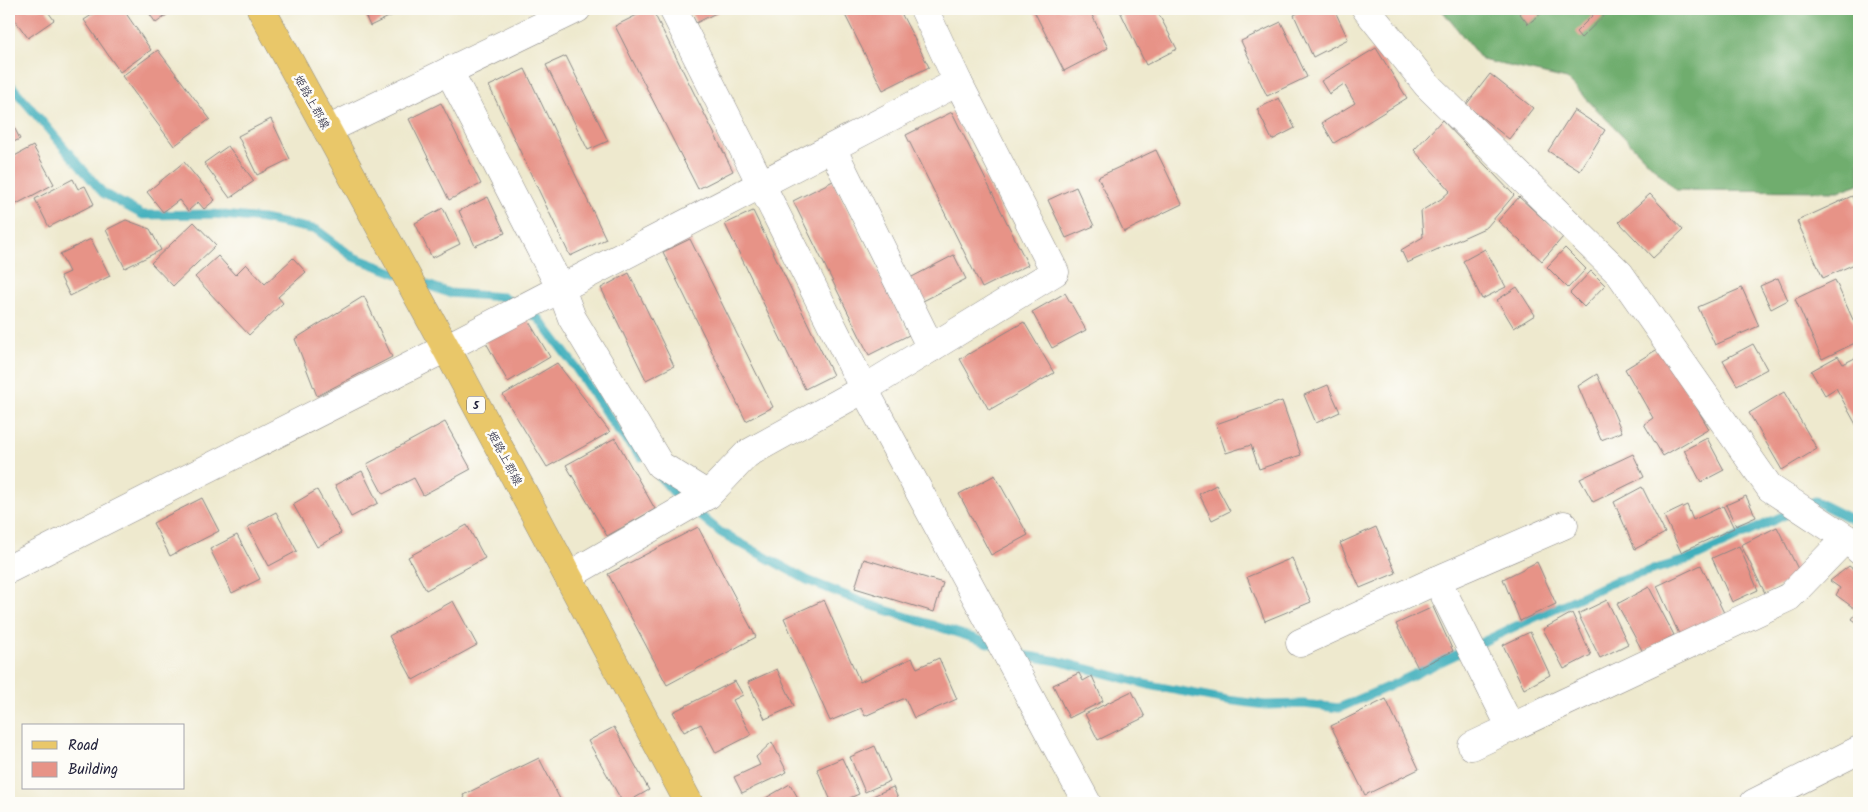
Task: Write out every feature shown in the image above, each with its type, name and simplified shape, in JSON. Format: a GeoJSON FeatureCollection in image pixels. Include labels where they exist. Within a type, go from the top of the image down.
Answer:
{"type":"FeatureCollection","features":[{"type":"Feature","properties":{"kind":"main road","name":"姫路上郡線"},"geometry":{"type":"LineString","coordinates":[[261,9],[446,348],[689,803]]}},
{"type":"Feature","properties":{"kind":"street"},"geometry":{"type":"LineString","coordinates":[[327,130],[577,9]]}},
{"type":"Feature","properties":{"kind":"street"},"geometry":{"type":"LineString","coordinates":[[673,9],[864,389],[1088,803]]}},
{"type":"Feature","properties":{"kind":"street"},"geometry":{"type":"LineString","coordinates":[[568,576],[708,495],[747,454],[864,389],[1055,272],[958,82],[924,9]]}},
{"type":"Feature","properties":{"kind":"street"},"geometry":{"type":"LineString","coordinates":[[1366,9],[1428,85],[1620,274],[1770,488],[1853,544],[1789,597],[1472,746]]}},
{"type":"Feature","properties":{"kind":"street"},"geometry":{"type":"LineString","coordinates":[[449,71],[560,288],[572,318],[660,465],[708,495]]}},
{"type":"Feature","properties":{"kind":"street"},"geometry":{"type":"LineString","coordinates":[[9,569],[446,348],[958,82]]}},
{"type":"Feature","properties":{"kind":"street"},"geometry":{"type":"LineString","coordinates":[[832,148],[931,348]]}},
{"type":"Feature","properties":{"kind":"street"},"geometry":{"type":"LineString","coordinates":[[1300,643],[1437,580],[1564,525]]}},
{"type":"Feature","properties":{"kind":"street"},"geometry":{"type":"LineString","coordinates":[[1437,580],[1511,728]]}},
{"type":"Feature","properties":{"kind":"street"},"geometry":{"type":"LineString","coordinates":[[1754,803],[1859,750]]}},
{"type":"Feature","properties":{"kind":"green space"},"geometry":{"type":"Polygon","coordinates":[[[1441,9],[1859,9],[1859,184],[1839,191],[1676,190],[1567,79],[1482,60],[1441,9]]]}},
{"type":"Feature","properties":{"kind":"building"},"geometry":{"type":"Polygon","coordinates":[[[9,9],[46,9],[54,20],[28,38],[9,12],[9,9]]]}},
{"type":"Feature","properties":{"kind":"building"},"geometry":{"type":"Polygon","coordinates":[[[101,9],[123,9],[151,50],[120,72],[84,20],[101,9]]]}},
{"type":"Feature","properties":{"kind":"building"},"geometry":{"type":"Polygon","coordinates":[[[146,9],[175,9],[156,23],[146,9]]]}},
{"type":"Feature","properties":{"kind":"building"},"geometry":{"type":"Polygon","coordinates":[[[362,9],[393,9],[395,14],[370,26],[362,9]]]}},
{"type":"Feature","properties":{"kind":"building"},"geometry":{"type":"Polygon","coordinates":[[[652,9],[733,171],[698,189],[615,26],[652,9]]]}},
{"type":"Feature","properties":{"kind":"building"},"geometry":{"type":"Polygon","coordinates":[[[689,9],[724,9],[696,23],[689,9]]]}},
{"type":"Feature","properties":{"kind":"building"},"geometry":{"type":"Polygon","coordinates":[[[842,9],[899,9],[929,67],[883,90],[842,9]]]}},
{"type":"Feature","properties":{"kind":"building"},"geometry":{"type":"Polygon","coordinates":[[[1033,9],[1089,9],[1108,48],[1064,71],[1033,9]]]}},
{"type":"Feature","properties":{"kind":"building"},"geometry":{"type":"Polygon","coordinates":[[[1119,9],[1156,9],[1177,49],[1146,65],[1119,9]]]}},
{"type":"Feature","properties":{"kind":"building"},"geometry":{"type":"Polygon","coordinates":[[[1306,9],[1334,9],[1348,39],[1313,57],[1294,15],[1306,9]]]}},
{"type":"Feature","properties":{"kind":"building"},"geometry":{"type":"Polygon","coordinates":[[[1516,9],[1547,9],[1528,24],[1516,9]]]}},
{"type":"Feature","properties":{"kind":"building"},"geometry":{"type":"Polygon","coordinates":[[[1599,9],[1606,14],[1581,38],[1576,32],[1599,9]]]}},
{"type":"Feature","properties":{"kind":"building"},"geometry":{"type":"Polygon","coordinates":[[[1281,22],[1307,77],[1267,96],[1241,41],[1281,22]]]}},
{"type":"Feature","properties":{"kind":"building"},"geometry":{"type":"Polygon","coordinates":[[[1376,48],[1407,98],[1334,143],[1322,123],[1355,103],[1344,84],[1329,94],[1321,81],[1376,48]]]}},
{"type":"Feature","properties":{"kind":"building"},"geometry":{"type":"Polygon","coordinates":[[[158,50],[210,119],[174,146],[122,76],[158,50]]]}},
{"type":"Feature","properties":{"kind":"building"},"geometry":{"type":"Polygon","coordinates":[[[566,56],[608,141],[588,150],[546,65],[566,56]]]}},
{"type":"Feature","properties":{"kind":"building"},"geometry":{"type":"Polygon","coordinates":[[[525,69],[606,239],[570,256],[489,86],[525,69]]]}},
{"type":"Feature","properties":{"kind":"building"},"geometry":{"type":"Polygon","coordinates":[[[1490,74],[1533,108],[1509,139],[1466,105],[1490,74]]]}},
{"type":"Feature","properties":{"kind":"building"},"geometry":{"type":"Polygon","coordinates":[[[1279,98],[1295,128],[1272,140],[1257,109],[1279,98]]]}},
{"type":"Feature","properties":{"kind":"building"},"geometry":{"type":"Polygon","coordinates":[[[441,103],[481,184],[449,200],[409,119],[441,103]]]}},
{"type":"Feature","properties":{"kind":"building"},"geometry":{"type":"Polygon","coordinates":[[[1574,110],[1605,130],[1580,171],[1548,151],[1574,110]]]}},
{"type":"Feature","properties":{"kind":"building"},"geometry":{"type":"Polygon","coordinates":[[[952,112],[1028,265],[982,288],[906,135],[952,112]]]}},
{"type":"Feature","properties":{"kind":"building"},"geometry":{"type":"Polygon","coordinates":[[[9,117],[20,139],[9,144],[9,117]]]}},
{"type":"Feature","properties":{"kind":"building"},"geometry":{"type":"Polygon","coordinates":[[[271,119],[290,159],[257,175],[238,136],[271,119]]]}},
{"type":"Feature","properties":{"kind":"building"},"geometry":{"type":"Polygon","coordinates":[[[1442,120],[1514,195],[1487,227],[1407,263],[1401,250],[1423,237],[1421,211],[1450,191],[1414,150],[1442,120]]]}},
{"type":"Feature","properties":{"kind":"building"},"geometry":{"type":"Polygon","coordinates":[[[33,146],[54,184],[9,208],[9,159],[33,146]]]}},
{"type":"Feature","properties":{"kind":"building"},"geometry":{"type":"Polygon","coordinates":[[[228,146],[254,181],[230,198],[204,163],[228,146]]]}},
{"type":"Feature","properties":{"kind":"building"},"geometry":{"type":"Polygon","coordinates":[[[1156,150],[1182,204],[1124,232],[1098,177],[1156,150]]]}},
{"type":"Feature","properties":{"kind":"building"},"geometry":{"type":"Polygon","coordinates":[[[184,162],[215,200],[204,209],[198,202],[188,211],[179,200],[163,212],[147,192],[184,162]]]}},
{"type":"Feature","properties":{"kind":"building"},"geometry":{"type":"Polygon","coordinates":[[[73,179],[78,189],[85,186],[94,204],[49,227],[35,199],[73,179]]]}},
{"type":"Feature","properties":{"kind":"building"},"geometry":{"type":"Polygon","coordinates":[[[833,181],[909,335],[869,355],[793,201],[833,181]]]}},
{"type":"Feature","properties":{"kind":"building"},"geometry":{"type":"Polygon","coordinates":[[[1076,187],[1094,226],[1066,238],[1048,200],[1076,187]]]}},
{"type":"Feature","properties":{"kind":"building"},"geometry":{"type":"Polygon","coordinates":[[[1650,194],[1683,230],[1653,258],[1619,222],[1650,194]]]}},
{"type":"Feature","properties":{"kind":"building"},"geometry":{"type":"Polygon","coordinates":[[[1852,196],[1859,211],[1859,262],[1823,278],[1797,221],[1852,196]]]}},
{"type":"Feature","properties":{"kind":"building"},"geometry":{"type":"Polygon","coordinates":[[[488,197],[505,233],[475,246],[459,211],[488,197]]]}},
{"type":"Feature","properties":{"kind":"building"},"geometry":{"type":"Polygon","coordinates":[[[1519,197],[1563,237],[1542,261],[1498,221],[1519,197]]]}},
{"type":"Feature","properties":{"kind":"building"},"geometry":{"type":"Polygon","coordinates":[[[443,208],[460,244],[432,258],[415,223],[443,208]]]}},
{"type":"Feature","properties":{"kind":"building"},"geometry":{"type":"Polygon","coordinates":[[[753,211],[833,375],[805,389],[725,224],[753,211]]]}},
{"type":"Feature","properties":{"kind":"building"},"geometry":{"type":"Polygon","coordinates":[[[126,220],[150,229],[161,250],[125,268],[106,230],[126,220]]]}},
{"type":"Feature","properties":{"kind":"building"},"geometry":{"type":"Polygon","coordinates":[[[194,222],[216,245],[173,286],[151,263],[194,222]]]}},
{"type":"Feature","properties":{"kind":"building"},"geometry":{"type":"Polygon","coordinates":[[[91,239],[110,276],[70,296],[60,276],[69,272],[60,254],[91,239]]]}},
{"type":"Feature","properties":{"kind":"building"},"geometry":{"type":"Polygon","coordinates":[[[690,239],[773,407],[746,421],[663,252],[690,239]]]}},
{"type":"Feature","properties":{"kind":"building"},"geometry":{"type":"Polygon","coordinates":[[[1565,248],[1586,269],[1568,288],[1547,267],[1565,248]]]}},
{"type":"Feature","properties":{"kind":"building"},"geometry":{"type":"Polygon","coordinates":[[[1485,249],[1506,287],[1482,299],[1463,261],[1485,249]]]}},
{"type":"Feature","properties":{"kind":"building"},"geometry":{"type":"Polygon","coordinates":[[[954,255],[966,279],[923,301],[910,278],[954,255]]]}},
{"type":"Feature","properties":{"kind":"building"},"geometry":{"type":"Polygon","coordinates":[[[218,256],[235,275],[246,264],[265,284],[293,258],[306,272],[278,297],[283,303],[249,335],[195,277],[218,256]]]}},
{"type":"Feature","properties":{"kind":"building"},"geometry":{"type":"Polygon","coordinates":[[[1591,271],[1605,285],[1584,307],[1570,293],[1591,271]]]}},
{"type":"Feature","properties":{"kind":"building"},"geometry":{"type":"Polygon","coordinates":[[[629,273],[674,366],[646,380],[601,288],[629,273]]]}},
{"type":"Feature","properties":{"kind":"building"},"geometry":{"type":"Polygon","coordinates":[[[1778,278],[1788,300],[1771,309],[1760,286],[1778,278]]]}},
{"type":"Feature","properties":{"kind":"building"},"geometry":{"type":"Polygon","coordinates":[[[1835,280],[1859,333],[1859,341],[1822,359],[1795,299],[1835,280]]]}},
{"type":"Feature","properties":{"kind":"building"},"geometry":{"type":"Polygon","coordinates":[[[1517,287],[1535,315],[1514,328],[1497,300],[1517,287]]]}},
{"type":"Feature","properties":{"kind":"building"},"geometry":{"type":"Polygon","coordinates":[[[1742,288],[1759,326],[1715,345],[1698,307],[1742,288]]]}},
{"type":"Feature","properties":{"kind":"building"},"geometry":{"type":"Polygon","coordinates":[[[1065,293],[1086,330],[1052,348],[1032,312],[1065,293]]]}},
{"type":"Feature","properties":{"kind":"building"},"geometry":{"type":"Polygon","coordinates":[[[364,296],[392,357],[317,396],[295,339],[364,296]]]}},
{"type":"Feature","properties":{"kind":"building"},"geometry":{"type":"Polygon","coordinates":[[[525,315],[550,357],[508,382],[484,339],[525,315]]]}},
{"type":"Feature","properties":{"kind":"building"},"geometry":{"type":"Polygon","coordinates":[[[1024,322],[1054,373],[989,410],[960,359],[1024,322]]]}},
{"type":"Feature","properties":{"kind":"building"},"geometry":{"type":"Polygon","coordinates":[[[1753,344],[1767,369],[1737,385],[1723,360],[1753,344]]]}},
{"type":"Feature","properties":{"kind":"building"},"geometry":{"type":"Polygon","coordinates":[[[1661,347],[1709,429],[1663,456],[1644,424],[1653,418],[1625,369],[1661,347]]]}},
{"type":"Feature","properties":{"kind":"building"},"geometry":{"type":"Polygon","coordinates":[[[1838,356],[1843,364],[1859,356],[1859,430],[1836,388],[1825,395],[1811,371],[1838,356]]]}},
{"type":"Feature","properties":{"kind":"building"},"geometry":{"type":"Polygon","coordinates":[[[557,363],[610,432],[547,467],[503,395],[557,363]]]}},
{"type":"Feature","properties":{"kind":"building"},"geometry":{"type":"Polygon","coordinates":[[[1597,374],[1622,432],[1601,440],[1578,386],[1597,374]]]}},
{"type":"Feature","properties":{"kind":"building"},"geometry":{"type":"Polygon","coordinates":[[[1328,385],[1340,412],[1316,423],[1304,395],[1328,385]]]}},
{"type":"Feature","properties":{"kind":"building"},"geometry":{"type":"Polygon","coordinates":[[[1784,392],[1817,449],[1782,470],[1749,413],[1784,392]]]}},
{"type":"Feature","properties":{"kind":"building"},"geometry":{"type":"Polygon","coordinates":[[[1282,401],[1301,455],[1259,469],[1251,445],[1226,453],[1216,424],[1282,401]]]}},
{"type":"Feature","properties":{"kind":"building"},"geometry":{"type":"Polygon","coordinates":[[[445,422],[471,469],[423,495],[414,478],[383,494],[367,464],[445,422]]]}},
{"type":"Feature","properties":{"kind":"building"},"geometry":{"type":"Polygon","coordinates":[[[615,438],[655,509],[607,536],[566,465],[615,438]]]}},
{"type":"Feature","properties":{"kind":"building"},"geometry":{"type":"Polygon","coordinates":[[[1707,438],[1724,470],[1701,482],[1684,450],[1707,438]]]}},
{"type":"Feature","properties":{"kind":"building"},"geometry":{"type":"Polygon","coordinates":[[[1633,454],[1644,477],[1593,502],[1580,479],[1633,454]]]}},
{"type":"Feature","properties":{"kind":"building"},"geometry":{"type":"Polygon","coordinates":[[[362,471],[378,503],[351,517],[335,485],[362,471]]]}},
{"type":"Feature","properties":{"kind":"building"},"geometry":{"type":"Polygon","coordinates":[[[995,475],[1028,535],[991,555],[959,494],[995,475]]]}},
{"type":"Feature","properties":{"kind":"building"},"geometry":{"type":"Polygon","coordinates":[[[1216,485],[1230,511],[1212,520],[1199,494],[1216,485]]]}},
{"type":"Feature","properties":{"kind":"building"},"geometry":{"type":"Polygon","coordinates":[[[1642,487],[1665,533],[1635,549],[1614,502],[1642,487]]]}},
{"type":"Feature","properties":{"kind":"building"},"geometry":{"type":"Polygon","coordinates":[[[317,490],[341,533],[317,547],[293,504],[317,490]]]}},
{"type":"Feature","properties":{"kind":"building"},"geometry":{"type":"Polygon","coordinates":[[[1746,496],[1756,517],[1736,526],[1726,505],[1746,496]]]}},
{"type":"Feature","properties":{"kind":"building"},"geometry":{"type":"Polygon","coordinates":[[[202,498],[219,531],[170,556],[153,523],[202,498]]]}},
{"type":"Feature","properties":{"kind":"building"},"geometry":{"type":"Polygon","coordinates":[[[1687,505],[1693,520],[1723,506],[1734,528],[1681,552],[1664,516],[1687,505]]]}},
{"type":"Feature","properties":{"kind":"building"},"geometry":{"type":"Polygon","coordinates":[[[276,512],[297,551],[269,566],[248,527],[276,512]]]}},
{"type":"Feature","properties":{"kind":"building"},"geometry":{"type":"Polygon","coordinates":[[[467,525],[485,558],[426,590],[408,557],[467,525]]]}},
{"type":"Feature","properties":{"kind":"building"},"geometry":{"type":"Polygon","coordinates":[[[698,527],[756,637],[667,685],[608,574],[698,527]]]}},
{"type":"Feature","properties":{"kind":"building"},"geometry":{"type":"Polygon","coordinates":[[[1376,527],[1396,573],[1360,588],[1340,543],[1376,527]]]}},
{"type":"Feature","properties":{"kind":"building"},"geometry":{"type":"Polygon","coordinates":[[[1777,527],[1801,575],[1765,593],[1741,545],[1777,527]]]}},
{"type":"Feature","properties":{"kind":"building"},"geometry":{"type":"Polygon","coordinates":[[[237,535],[260,579],[232,593],[210,549],[237,535]]]}},
{"type":"Feature","properties":{"kind":"building"},"geometry":{"type":"Polygon","coordinates":[[[1739,546],[1758,590],[1732,602],[1712,558],[1739,546]]]}},
{"type":"Feature","properties":{"kind":"building"},"geometry":{"type":"Polygon","coordinates":[[[1292,558],[1311,602],[1265,621],[1247,577],[1292,558]]]}},
{"type":"Feature","properties":{"kind":"building"},"geometry":{"type":"Polygon","coordinates":[[[864,559],[943,583],[934,612],[855,588],[864,559]]]}},
{"type":"Feature","properties":{"kind":"building"},"geometry":{"type":"Polygon","coordinates":[[[1537,562],[1556,604],[1520,621],[1503,579],[1537,562]]]}},
{"type":"Feature","properties":{"kind":"building"},"geometry":{"type":"Polygon","coordinates":[[[1701,565],[1724,613],[1679,634],[1657,586],[1701,565]]]}},
{"type":"Feature","properties":{"kind":"building"},"geometry":{"type":"Polygon","coordinates":[[[1849,566],[1859,573],[1859,624],[1852,619],[1858,611],[1836,595],[1840,588],[1830,581],[1849,566]]]}},
{"type":"Feature","properties":{"kind":"building"},"geometry":{"type":"Polygon","coordinates":[[[1649,587],[1674,635],[1643,652],[1617,604],[1649,587]]]}},
{"type":"Feature","properties":{"kind":"building"},"geometry":{"type":"Polygon","coordinates":[[[824,600],[860,682],[912,658],[917,668],[939,658],[957,699],[914,718],[905,698],[865,716],[861,708],[830,721],[784,618],[824,600]]]}},
{"type":"Feature","properties":{"kind":"building"},"geometry":{"type":"Polygon","coordinates":[[[1607,600],[1628,644],[1600,658],[1578,614],[1607,600]]]}},
{"type":"Feature","properties":{"kind":"building"},"geometry":{"type":"Polygon","coordinates":[[[453,601],[477,645],[413,680],[389,636],[453,601]]]}},
{"type":"Feature","properties":{"kind":"building"},"geometry":{"type":"Polygon","coordinates":[[[1433,607],[1453,651],[1418,668],[1396,624],[1433,607]]]}},
{"type":"Feature","properties":{"kind":"building"},"geometry":{"type":"Polygon","coordinates":[[[1572,613],[1591,655],[1564,669],[1543,629],[1572,613]]]}},
{"type":"Feature","properties":{"kind":"building"},"geometry":{"type":"Polygon","coordinates":[[[1530,632],[1550,675],[1524,689],[1503,645],[1530,632]]]}},
{"type":"Feature","properties":{"kind":"building"},"geometry":{"type":"Polygon","coordinates":[[[777,669],[794,706],[765,719],[748,682],[777,669]]]}},
{"type":"Feature","properties":{"kind":"building"},"geometry":{"type":"Polygon","coordinates":[[[1079,673],[1083,681],[1092,676],[1103,701],[1069,718],[1053,685],[1079,673]]]}},
{"type":"Feature","properties":{"kind":"building"},"geometry":{"type":"Polygon","coordinates":[[[735,681],[743,695],[733,700],[751,735],[716,753],[701,724],[684,732],[673,712],[735,681]]]}},
{"type":"Feature","properties":{"kind":"building"},"geometry":{"type":"Polygon","coordinates":[[[1132,691],[1145,717],[1098,740],[1085,714],[1132,691]]]}},
{"type":"Feature","properties":{"kind":"building"},"geometry":{"type":"Polygon","coordinates":[[[1386,699],[1419,769],[1365,795],[1331,726],[1386,699]]]}},
{"type":"Feature","properties":{"kind":"building"},"geometry":{"type":"Polygon","coordinates":[[[614,727],[649,790],[626,803],[623,803],[588,741],[614,727]]]}},
{"type":"Feature","properties":{"kind":"building"},"geometry":{"type":"Polygon","coordinates":[[[772,742],[787,772],[742,793],[734,777],[760,765],[756,757],[772,742]]]}},
{"type":"Feature","properties":{"kind":"building"},"geometry":{"type":"Polygon","coordinates":[[[875,746],[890,781],[865,792],[850,757],[875,746]]]}},
{"type":"Feature","properties":{"kind":"building"},"geometry":{"type":"Polygon","coordinates":[[[539,758],[562,803],[467,803],[463,795],[539,758]]]}},
{"type":"Feature","properties":{"kind":"building"},"geometry":{"type":"Polygon","coordinates":[[[842,758],[859,794],[838,803],[832,803],[817,769],[842,758]]]}},
{"type":"Feature","properties":{"kind":"building"},"geometry":{"type":"Polygon","coordinates":[[[790,784],[801,803],[757,803],[790,784]]]}},
{"type":"Feature","properties":{"kind":"building"},"geometry":{"type":"Polygon","coordinates":[[[893,787],[900,803],[857,803],[893,787]]]}},
{"type":"Feature","properties":{"kind":"waterway"},"geometry":{"type":"LineString","coordinates":[[9,83],[103,193],[143,215],[213,214],[262,219],[317,230],[353,257],[398,274]]}},
{"type":"Feature","properties":{"kind":"waterway"},"geometry":{"type":"LineString","coordinates":[[417,281],[449,293],[503,297],[539,319],[571,361],[619,432],[641,457]]}},
{"type":"Feature","properties":{"kind":"waterway"},"geometry":{"type":"LineString","coordinates":[[660,477],[677,496],[720,532],[807,580],[867,604],[995,645]]}},
{"type":"Feature","properties":{"kind":"waterway"},"geometry":{"type":"LineString","coordinates":[[1012,651],[1149,685],[1227,700],[1265,705],[1303,704],[1339,708],[1615,581],[1693,558],[1815,501],[1859,523]]}}]}
